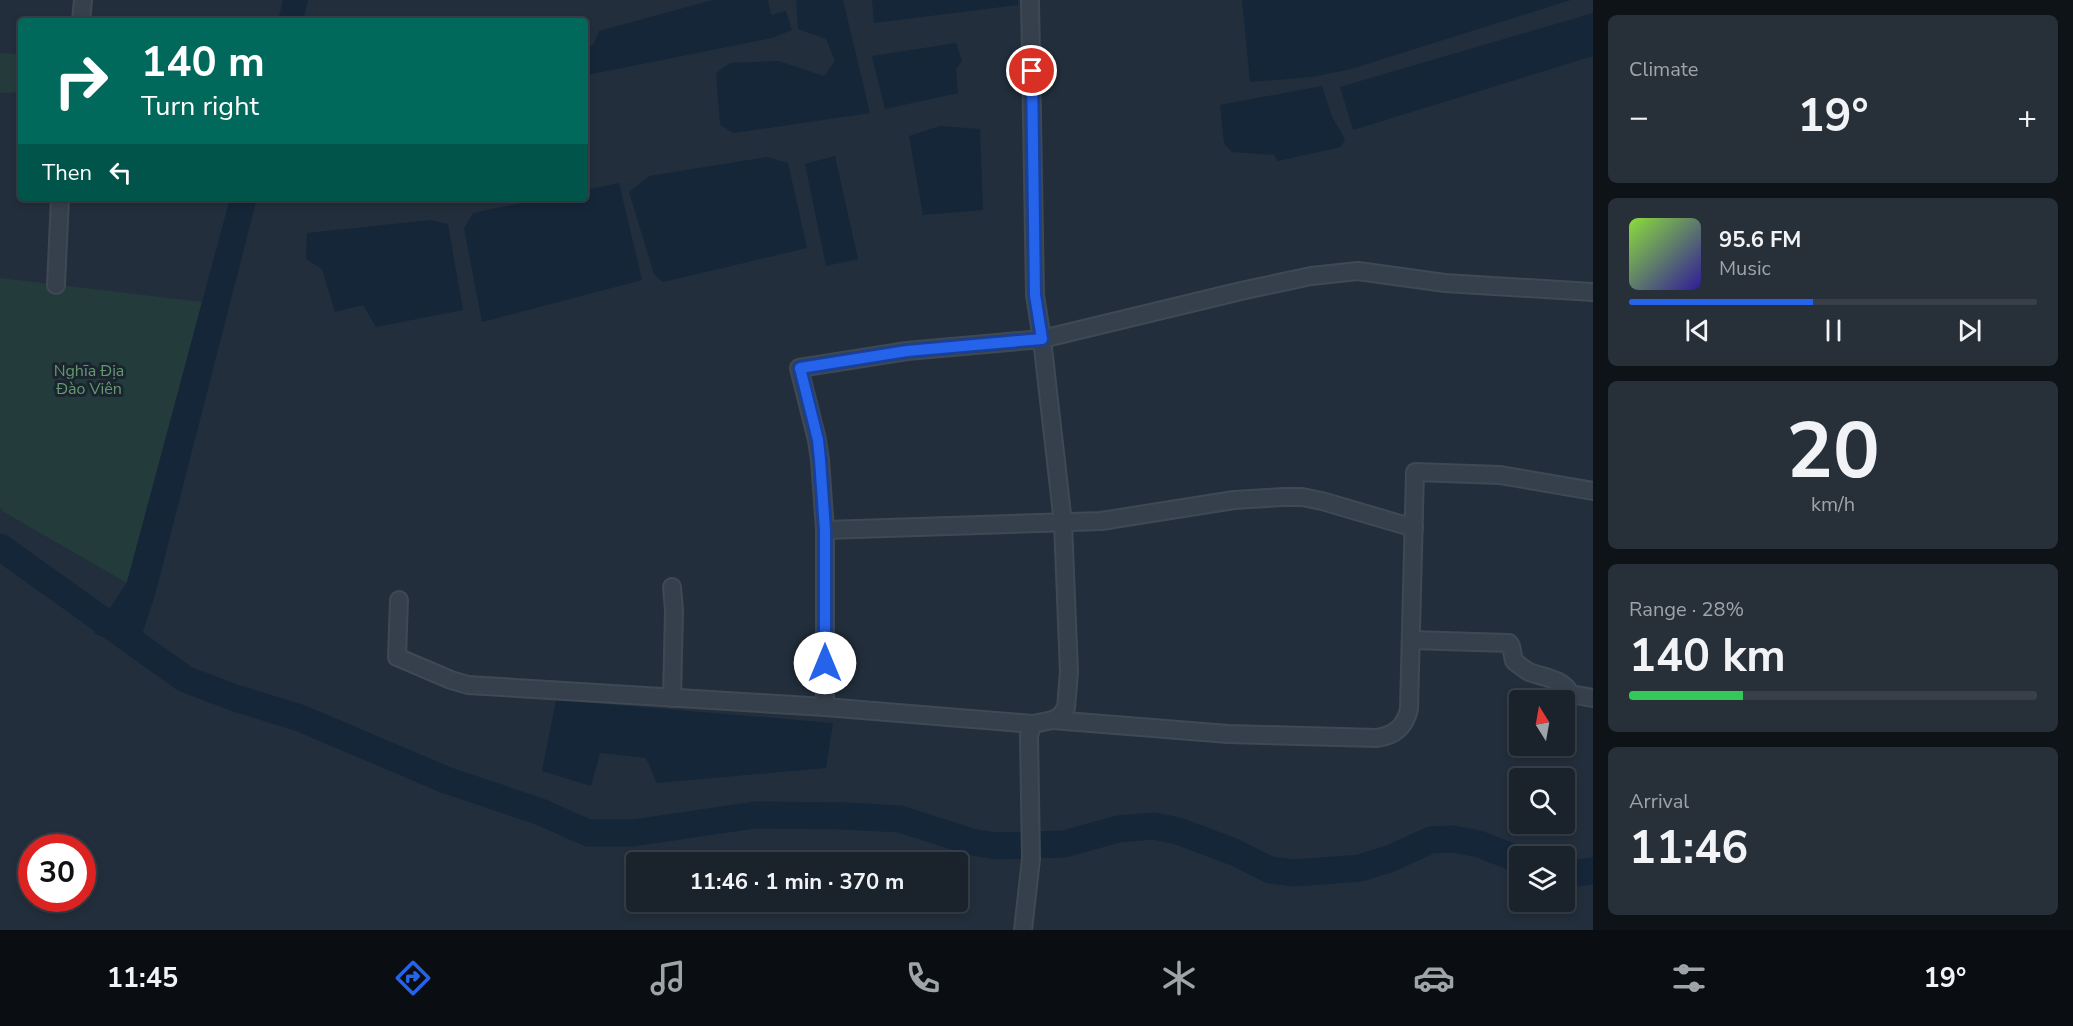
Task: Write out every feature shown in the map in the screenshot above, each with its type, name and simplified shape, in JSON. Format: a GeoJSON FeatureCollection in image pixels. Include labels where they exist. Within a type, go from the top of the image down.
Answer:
{"type":"FeatureCollection","features":[{"type":"Feature","properties":{"kind":"street"},"geometry":{"type":"LineString","coordinates":[[81,18],[83,0]]}},
{"type":"Feature","properties":{"kind":"street"},"geometry":{"type":"LineString","coordinates":[[1030,0],[1035,295],[1063,523],[1068,689],[1066,708],[1060,716],[1053,720]]}},
{"type":"Feature","properties":{"kind":"street"},"geometry":{"type":"LineString","coordinates":[[56,285],[60,201]]}},
{"type":"Feature","properties":{"kind":"street"},"geometry":{"type":"LineString","coordinates":[[825,707],[825,530],[818,440],[800,368],[907,351],[1042,339],[1276,283],[1311,276],[1358,271],[1445,283],[1593,292]]}},
{"type":"Feature","properties":{"kind":"street"},"geometry":{"type":"LineString","coordinates":[[399,600],[397,657],[468,685],[825,707],[1033,724],[1053,720],[1228,734],[1377,738],[1389,736],[1400,729],[1407,720],[1409,709],[1414,472],[1500,475],[1593,491]]}},
{"type":"Feature","properties":{"kind":"street"},"geometry":{"type":"LineString","coordinates":[[825,530],[1063,523],[1119,519],[1234,500],[1293,497],[1322,501],[1414,528]]}},
{"type":"Feature","properties":{"kind":"street"},"geometry":{"type":"LineString","coordinates":[[672,587],[674,610],[672,698]]}},
{"type":"Feature","properties":{"kind":"street"},"geometry":{"type":"LineString","coordinates":[[1411,640],[1509,643],[1514,661],[1527,670],[1561,683],[1570,694],[1593,698]]}},
{"type":"Feature","properties":{"kind":"street"},"geometry":{"type":"LineString","coordinates":[[1023,930],[1031,859],[1029,735],[1033,724]]}},
{"type":"Feature","properties":{"kind":"green space"},"geometry":{"type":"Polygon","coordinates":[[[0,53],[18,54],[18,92],[0,93],[0,53]]]}},
{"type":"Feature","properties":{"kind":"green space","name":"Nghĩa Địa Đào Viên"},"geometry":{"type":"Polygon","coordinates":[[[0,278],[202,302],[127,583],[4,512],[0,507],[0,278]]]}},
{"type":"Feature","properties":{"kind":"water"},"geometry":{"type":"Polygon","coordinates":[[[283,0],[308,0],[304,18],[279,18],[283,0]]]}},
{"type":"Feature","properties":{"kind":"water"},"geometry":{"type":"Polygon","coordinates":[[[713,0],[768,0],[771,15],[786,11],[792,30],[772,38],[588,75],[588,47],[594,44],[599,31],[713,0]]]}},
{"type":"Feature","properties":{"kind":"water"},"geometry":{"type":"Polygon","coordinates":[[[796,0],[843,0],[870,113],[734,133],[720,125],[716,73],[730,63],[779,61],[824,76],[835,61],[826,39],[798,29],[796,0]]]}},
{"type":"Feature","properties":{"kind":"water"},"geometry":{"type":"Polygon","coordinates":[[[872,0],[1018,0],[1018,5],[874,23],[872,0]]]}},
{"type":"Feature","properties":{"kind":"water"},"geometry":{"type":"Polygon","coordinates":[[[1242,0],[1571,0],[1351,69],[1312,77],[1250,82],[1242,0]]]}},
{"type":"Feature","properties":{"kind":"water"},"geometry":{"type":"Polygon","coordinates":[[[1593,13],[1593,56],[1353,130],[1340,87],[1593,13]]]}},
{"type":"Feature","properties":{"kind":"water"},"geometry":{"type":"Polygon","coordinates":[[[956,43],[962,61],[956,69],[958,93],[885,109],[872,56],[956,43]]]}},
{"type":"Feature","properties":{"kind":"water"},"geometry":{"type":"Polygon","coordinates":[[[1322,86],[1332,117],[1345,139],[1341,147],[1278,161],[1274,155],[1232,152],[1224,143],[1220,105],[1322,86]]]}},
{"type":"Feature","properties":{"kind":"water"},"geometry":{"type":"Polygon","coordinates":[[[940,126],[980,129],[983,210],[923,215],[909,136],[940,126]]]}},
{"type":"Feature","properties":{"kind":"water"},"geometry":{"type":"Polygon","coordinates":[[[835,156],[858,259],[826,266],[805,164],[835,156]]]}},
{"type":"Feature","properties":{"kind":"water"},"geometry":{"type":"Polygon","coordinates":[[[767,157],[788,163],[807,248],[663,282],[654,274],[629,192],[649,176],[767,157]]]}},
{"type":"Feature","properties":{"kind":"water"},"geometry":{"type":"Polygon","coordinates":[[[619,183],[642,280],[482,322],[464,228],[473,213],[531,201],[588,201],[588,189],[619,183]]]}},
{"type":"Feature","properties":{"kind":"water"},"geometry":{"type":"Polygon","coordinates":[[[229,201],[256,201],[155,595],[136,653],[94,633],[127,582],[229,201]]]}},
{"type":"Feature","properties":{"kind":"water"},"geometry":{"type":"Polygon","coordinates":[[[431,220],[448,224],[463,310],[376,327],[363,305],[335,312],[322,269],[306,259],[307,233],[431,220]]]}},
{"type":"Feature","properties":{"kind":"water"},"geometry":{"type":"Polygon","coordinates":[[[556,700],[833,723],[826,768],[657,783],[646,758],[600,753],[591,786],[542,771],[556,700]]]}},
{"type":"Feature","properties":{"kind":"waterway"},"geometry":{"type":"LineString","coordinates":[[0,547],[185,679],[235,698],[300,718],[446,780],[541,812],[588,833],[633,833],[755,815],[845,816],[900,819],[972,842],[996,846],[1064,844],[1118,829],[1154,826],[1178,831],[1234,852],[1270,870],[1294,873],[1360,868],[1389,859],[1431,840],[1453,839],[1479,844],[1509,856]]}},
{"type":"Feature","properties":{"kind":"waterway"},"geometry":{"type":"LineString","coordinates":[[1575,873],[1593,871]]}},
{"type":"Feature","properties":{"kind":"route"},"geometry":{"type":"LineString","coordinates":[[825,663],[825,530],[820,460],[818,440],[800,368],[886,353],[1042,339],[1035,295],[1032,71]]}}]}
